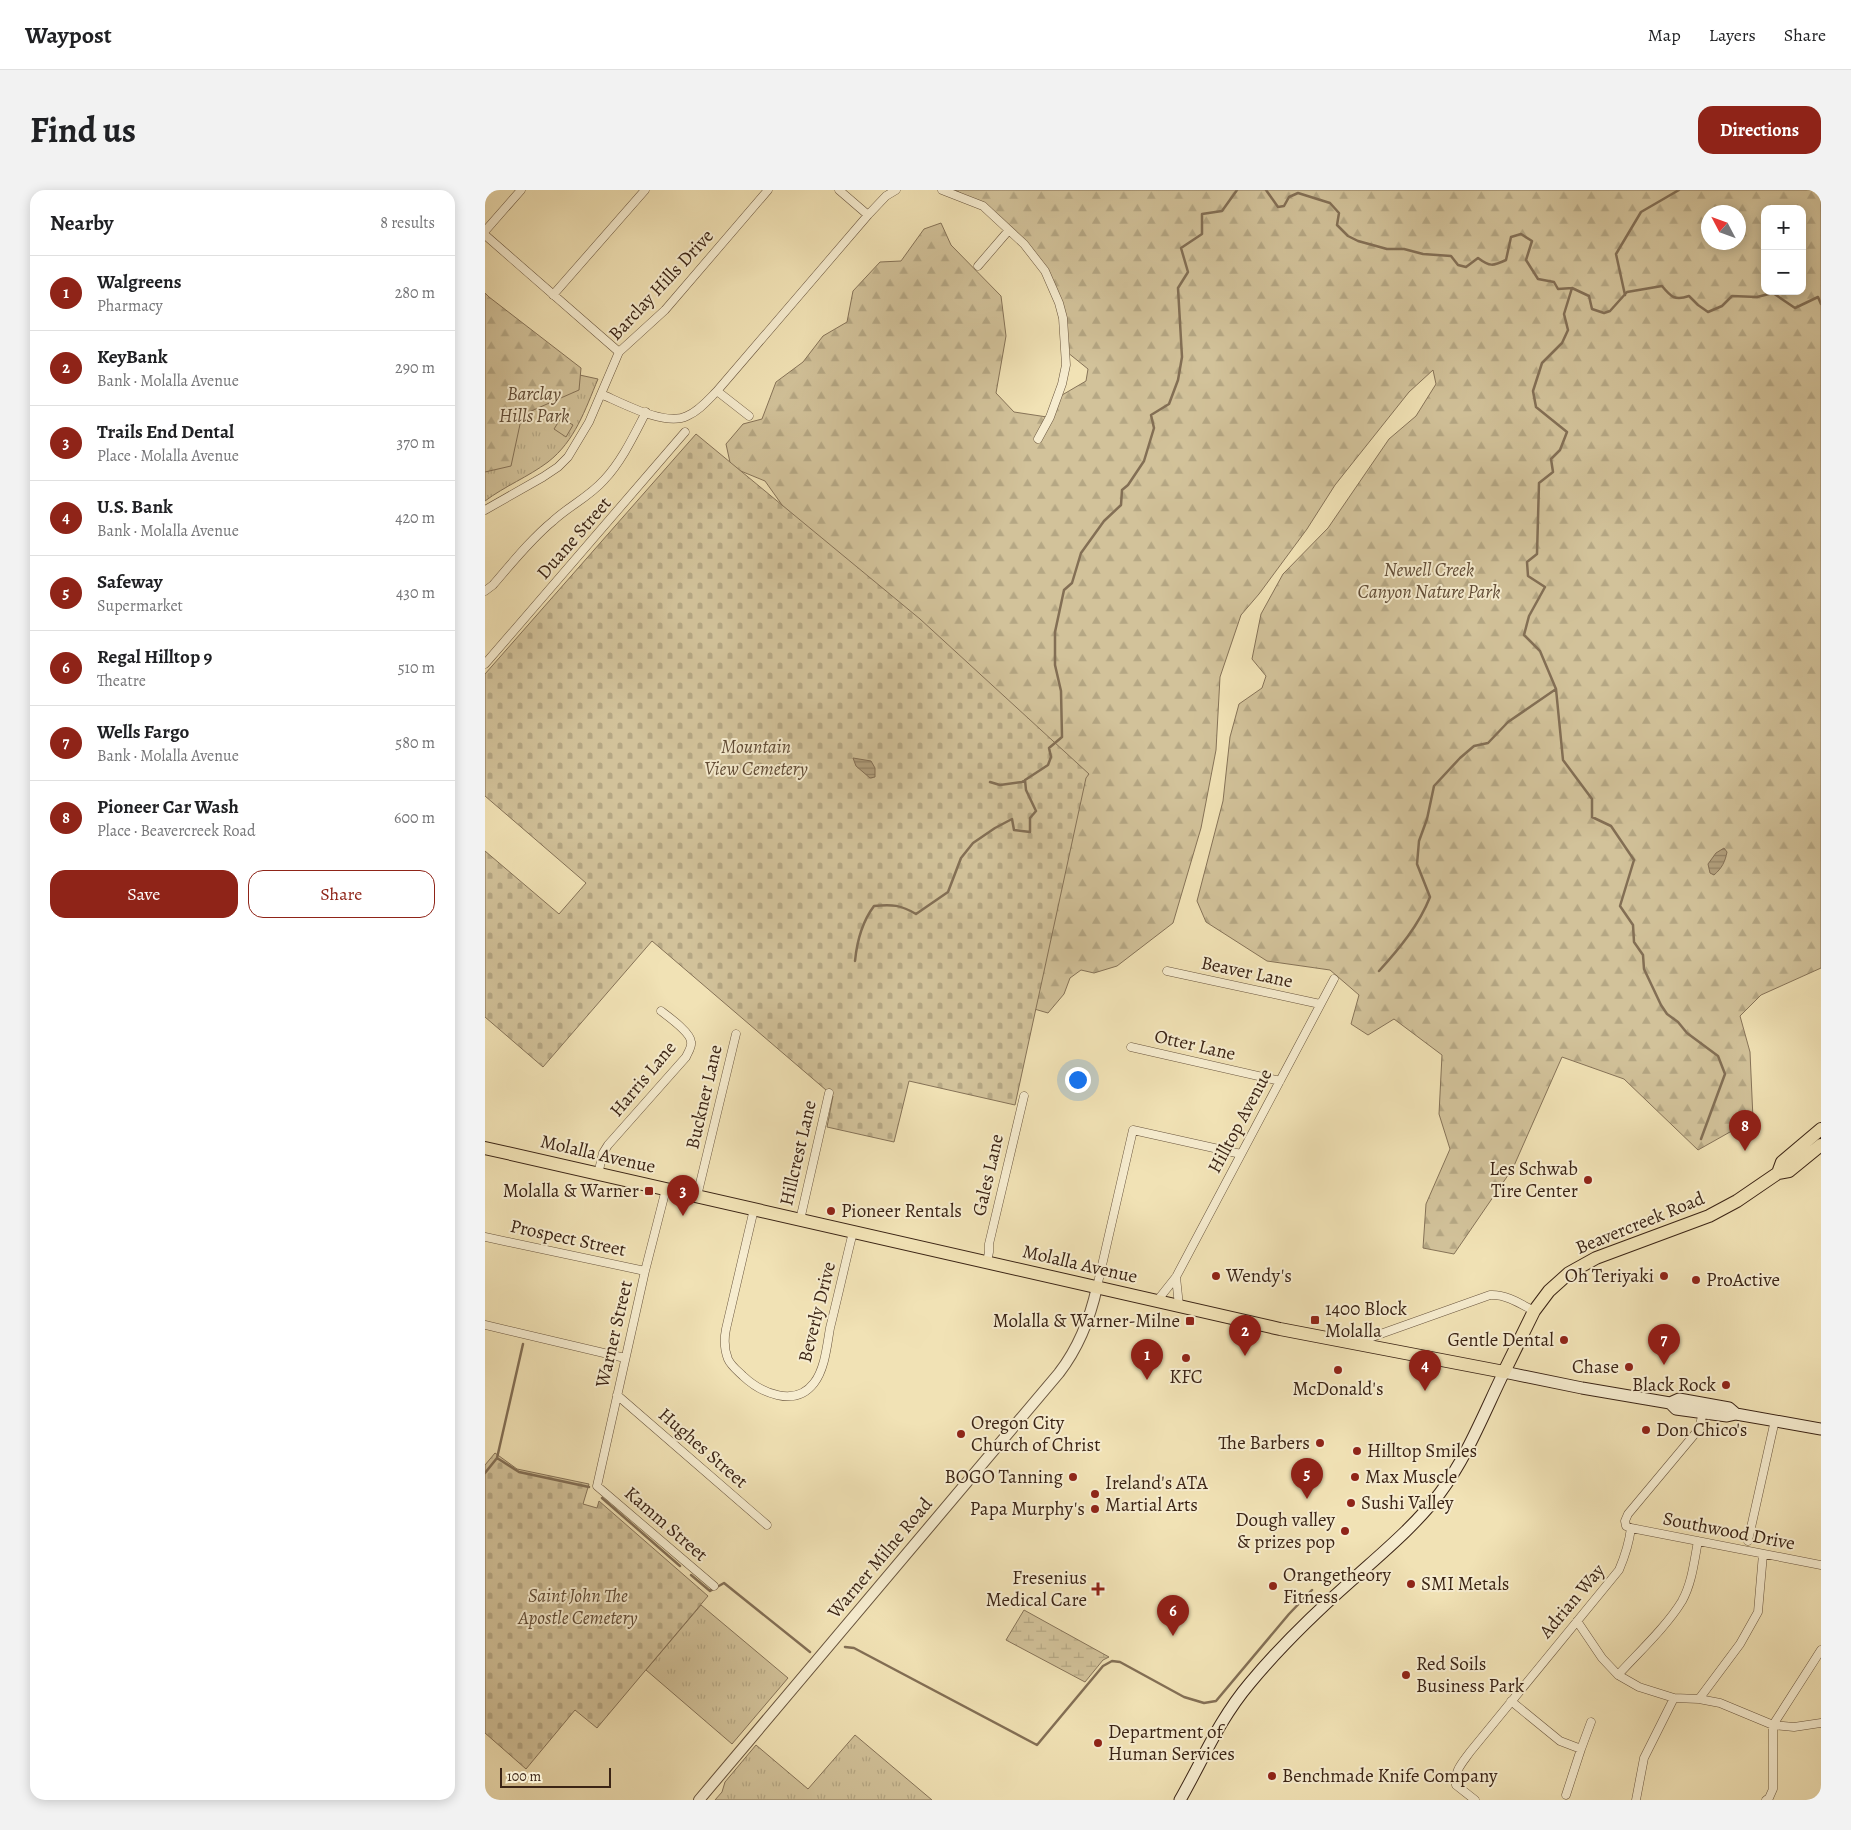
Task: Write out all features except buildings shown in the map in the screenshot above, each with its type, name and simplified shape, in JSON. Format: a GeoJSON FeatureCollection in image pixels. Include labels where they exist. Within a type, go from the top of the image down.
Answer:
{"type":"FeatureCollection","features":[{"type":"Feature","properties":{"kind":"main road","name":"Beavercreek Road"},"geometry":{"type":"LineString","coordinates":[[1778,1173],[1782,1162],[1821,1129]]}},
{"type":"Feature","properties":{"kind":"main road","name":"Beavercreek Road"},"geometry":{"type":"LineString","coordinates":[[1180,1800],[1214,1734],[1237,1699],[1251,1682],[1342,1589],[1401,1536],[1440,1493],[1458,1466],[1534,1311],[1555,1286],[1576,1268],[1595,1258],[1709,1216],[1737,1201],[1778,1173],[1789,1171],[1820,1145]]}},
{"type":"Feature","properties":{"kind":"main road","name":"Molalla Avenue"},"geometry":{"type":"LineString","coordinates":[[485,1148],[1281,1329],[1582,1388],[1671,1403],[1677,1409],[1727,1416],[1736,1414],[1821,1429]]}},
{"type":"Feature","properties":{"kind":"main road","name":"Molalla Avenue"},"geometry":{"type":"LineString","coordinates":[[1671,1403],[1679,1399],[1729,1408],[1736,1414]]}},
{"type":"Feature","properties":{"kind":"street"},"geometry":{"type":"LineString","coordinates":[[521,190],[485,233],[553,296],[619,352]]}},
{"type":"Feature","properties":{"kind":"street"},"geometry":{"type":"LineString","coordinates":[[553,296],[645,190]]}},
{"type":"Feature","properties":{"kind":"street","name":"Barclay Hills Drive"},"geometry":{"type":"LineString","coordinates":[[485,510],[543,477],[558,467],[568,457],[583,434],[619,352],[665,310],[768,190]]}},
{"type":"Feature","properties":{"kind":"street"},"geometry":{"type":"LineString","coordinates":[[839,190],[868,215]]}},
{"type":"Feature","properties":{"kind":"street"},"geometry":{"type":"LineString","coordinates":[[601,394],[665,419],[677,419],[687,416],[701,407],[717,391],[868,215],[886,196],[896,190]]}},
{"type":"Feature","properties":{"kind":"street"},"geometry":{"type":"LineString","coordinates":[[942,190],[983,206],[1024,244],[1045,272],[1059,303],[1063,318],[1065,365],[1062,384],[1050,417],[1039,439]]}},
{"type":"Feature","properties":{"kind":"street"},"geometry":{"type":"LineString","coordinates":[[978,266],[1009,230]]}},
{"type":"Feature","properties":{"kind":"street"},"geometry":{"type":"LineString","coordinates":[[717,391],[749,416]]}},
{"type":"Feature","properties":{"kind":"street"},"geometry":{"type":"LineString","coordinates":[[485,591],[493,585],[538,534],[553,520],[590,494],[605,479],[629,443],[646,412]]}},
{"type":"Feature","properties":{"kind":"street","name":"Duane Street"},"geometry":{"type":"LineString","coordinates":[[485,664],[593,542],[685,432]]}},
{"type":"Feature","properties":{"kind":"street","name":"Beaver Lane"},"geometry":{"type":"LineString","coordinates":[[1167,971],[1320,1004]]}},
{"type":"Feature","properties":{"kind":"street","name":"Hilltop Avenue"},"geometry":{"type":"LineString","coordinates":[[1157,1301],[1176,1277],[1334,979]]}},
{"type":"Feature","properties":{"kind":"street","name":"Harris Lane"},"geometry":{"type":"LineString","coordinates":[[598,1174],[603,1153],[608,1145],[686,1057],[691,1048],[691,1038],[687,1033],[661,1011]]}},
{"type":"Feature","properties":{"kind":"street","name":"Buckner Lane"},"geometry":{"type":"LineString","coordinates":[[697,1196],[736,1034]]}},
{"type":"Feature","properties":{"kind":"street","name":"Otter Lane"},"geometry":{"type":"LineString","coordinates":[[1131,1047],[1280,1081]]}},
{"type":"Feature","properties":{"kind":"street","name":"Hillcrest Lane"},"geometry":{"type":"LineString","coordinates":[[800,1220],[829,1092]]}},
{"type":"Feature","properties":{"kind":"street","name":"Gales Lane"},"geometry":{"type":"LineString","coordinates":[[987,1262],[989,1244],[1024,1096]]}},
{"type":"Feature","properties":{"kind":"street","name":"Warner Milne Road"},"geometry":{"type":"LineString","coordinates":[[699,1800],[1059,1373],[1071,1355],[1083,1332],[1097,1287],[1133,1130],[1241,1154]]}},
{"type":"Feature","properties":{"kind":"street","name":"Warner Street"},"geometry":{"type":"LineString","coordinates":[[597,1486],[665,1189]]}},
{"type":"Feature","properties":{"kind":"street","name":"Beverly Drive"},"geometry":{"type":"LineString","coordinates":[[754,1209],[726,1329],[725,1345],[729,1361],[747,1380],[767,1392],[780,1396],[802,1392],[814,1383],[817,1377],[824,1356],[853,1232]]}},
{"type":"Feature","properties":{"kind":"street","name":"Prospect Street"},"geometry":{"type":"LineString","coordinates":[[485,1237],[645,1271]]}},
{"type":"Feature","properties":{"kind":"street"},"geometry":{"type":"LineString","coordinates":[[1176,1277],[1179,1306]]}},
{"type":"Feature","properties":{"kind":"street"},"geometry":{"type":"LineString","coordinates":[[1354,1343],[1490,1295],[1510,1299],[1534,1311]]}},
{"type":"Feature","properties":{"kind":"street"},"geometry":{"type":"LineString","coordinates":[[485,1325],[625,1358]]}},
{"type":"Feature","properties":{"kind":"street","name":"Hughes Street"},"geometry":{"type":"LineString","coordinates":[[617,1395],[767,1525]]}},
{"type":"Feature","properties":{"kind":"street","name":"Adrian Way"},"geometry":{"type":"LineString","coordinates":[[1475,1800],[1456,1786],[1455,1779],[1458,1769],[1511,1701],[1619,1570],[1627,1553],[1631,1528],[1626,1526],[1625,1521],[1628,1514],[1699,1430],[1703,1412]]}},
{"type":"Feature","properties":{"kind":"street"},"geometry":{"type":"LineString","coordinates":[[1748,1541],[1775,1420]]}},
{"type":"Feature","properties":{"kind":"street","name":"Kamm Street"},"geometry":{"type":"LineString","coordinates":[[597,1486],[714,1586]]}},
{"type":"Feature","properties":{"kind":"street","name":"Southwood Drive"},"geometry":{"type":"LineString","coordinates":[[1631,1528],[1821,1565]]}},
{"type":"Feature","properties":{"kind":"street"},"geometry":{"type":"LineString","coordinates":[[1618,1674],[1667,1621],[1682,1601],[1692,1575],[1698,1542]]}},
{"type":"Feature","properties":{"kind":"street"},"geometry":{"type":"LineString","coordinates":[[1699,1699],[1740,1644],[1758,1612],[1763,1554]]}},
{"type":"Feature","properties":{"kind":"street"},"geometry":{"type":"LineString","coordinates":[[1577,1621],[1602,1658],[1618,1674],[1639,1687],[1674,1698],[1699,1699],[1720,1703],[1741,1711],[1756,1720],[1773,1725],[1795,1728],[1821,1723]]}},
{"type":"Feature","properties":{"kind":"street"},"geometry":{"type":"LineString","coordinates":[[1766,1800],[1769,1798],[1773,1788],[1773,1725],[1821,1650]]}},
{"type":"Feature","properties":{"kind":"street"},"geometry":{"type":"LineString","coordinates":[[1636,1800],[1644,1758],[1674,1698]]}},
{"type":"Feature","properties":{"kind":"street"},"geometry":{"type":"LineString","coordinates":[[1511,1701],[1560,1741],[1581,1749]]}},
{"type":"Feature","properties":{"kind":"street"},"geometry":{"type":"LineString","coordinates":[[1566,1795],[1591,1722]]}},
{"type":"Feature","properties":{"kind":"green space","name":"Newell Creek Canyon Nature Park"},"geometry":{"type":"Polygon","coordinates":[[[955,190],[1821,190],[1821,968],[1761,995],[1740,1016],[1750,1052],[1753,1119],[1698,1150],[1624,1079],[1562,1057],[1513,1168],[1454,1254],[1423,1248],[1426,1204],[1450,1149],[1439,1114],[1442,1055],[1394,1019],[1368,1035],[1351,1024],[1359,995],[1330,970],[1267,961],[1206,922],[1197,901],[1223,801],[1230,737],[1239,704],[1262,688],[1266,676],[1252,659],[1261,614],[1283,574],[1328,528],[1389,439],[1416,416],[1436,384],[1433,370],[1409,392],[1335,485],[1307,529],[1241,615],[1220,677],[1216,750],[1201,828],[1173,923],[1117,966],[1094,973],[1081,970],[1070,978],[1064,994],[1048,1013],[1024,1006],[797,526],[765,481],[731,467],[726,444],[743,424],[762,419],[776,382],[803,362],[823,336],[847,322],[853,291],[880,262],[901,261],[924,229],[941,223],[951,245],[1001,296],[1006,336],[996,393],[1014,412],[1047,417],[1057,398],[1086,381],[1088,369],[1067,352],[1050,277],[993,211],[955,190]]]}},
{"type":"Feature","properties":{"kind":"green space","name":"Barclay Hills Park"},"geometry":{"type":"Polygon","coordinates":[[[485,293],[581,368],[579,390],[522,415],[511,466],[485,472],[485,293]]]}},
{"type":"Feature","properties":{"kind":"green space","name":"Barclay Hills Park"},"geometry":{"type":"Polygon","coordinates":[[[485,297],[575,374],[598,379],[589,402],[572,435],[557,454],[548,462],[485,501],[485,297]]]}},
{"type":"Feature","properties":{"kind":"green space"},"geometry":{"type":"Polygon","coordinates":[[[561,418],[573,425],[566,437],[554,429],[561,418]]]}},
{"type":"Feature","properties":{"kind":"green space","name":"Mountain View Cemetery"},"geometry":{"type":"Polygon","coordinates":[[[696,434],[920,619],[1089,774],[1086,778],[1015,1105],[909,1081],[894,1142],[827,1127],[833,1096],[652,941],[543,1067],[485,1017],[485,851],[559,914],[586,883],[485,796],[485,674],[696,434]]]}},
{"type":"Feature","properties":{"kind":"green space","name":"Saint John The Apostle Cemetery"},"geometry":{"type":"Polygon","coordinates":[[[495,1453],[517,1469],[589,1484],[583,1504],[597,1508],[599,1501],[708,1596],[597,1728],[575,1710],[526,1769],[485,1733],[485,1465],[495,1453]]]}},
{"type":"Feature","properties":{"kind":"green space"},"geometry":{"type":"Polygon","coordinates":[[[701,1605],[788,1678],[732,1744],[646,1670],[701,1605]]]}},
{"type":"Feature","properties":{"kind":"green space"},"geometry":{"type":"Polygon","coordinates":[[[1024,1610],[1109,1657],[1103,1660],[1085,1682],[1006,1640],[1024,1610]]]}},
{"type":"Feature","properties":{"kind":"green space"},"geometry":{"type":"Polygon","coordinates":[[[855,1735],[932,1800],[715,1800],[722,1792],[725,1782],[756,1745],[808,1789],[855,1735]]]}},
{"type":"Feature","properties":{"kind":"shaded area"},"geometry":{"type":"Polygon","coordinates":[[[853,758],[871,761],[875,768],[875,777],[870,778],[856,766],[853,758]]]}},
{"type":"Feature","properties":{"kind":"shaded area"},"geometry":{"type":"Polygon","coordinates":[[[1724,848],[1727,852],[1725,859],[1714,875],[1710,873],[1708,864],[1716,853],[1724,848]]]}},
{"type":"Feature","properties":{"kind":"waterway"},"geometry":{"type":"LineString","coordinates":[[990,782],[1000,785],[1022,782],[1048,765],[1051,757],[1049,748],[1062,737],[1061,691],[1055,665],[1055,632],[1064,590],[1072,583],[1081,553],[1104,521],[1121,505],[1122,490],[1128,485],[1144,461],[1154,428],[1151,415],[1169,404],[1178,380],[1182,357],[1178,288],[1188,272],[1181,248],[1202,234],[1202,214],[1222,211],[1237,190]]}},
{"type":"Feature","properties":{"kind":"waterway"},"geometry":{"type":"LineString","coordinates":[[1266,190],[1278,207],[1284,206],[1289,197],[1298,193],[1330,203],[1339,213],[1337,225],[1348,236],[1358,241],[1387,249],[1404,249],[1423,254],[1451,256],[1458,265],[1466,267],[1478,258],[1492,265],[1506,260],[1511,237],[1521,234],[1532,241],[1526,260],[1538,279],[1554,282],[1558,289],[1572,288],[1589,296],[1592,309],[1604,313],[1610,311],[1627,292],[1662,286],[1674,297],[1689,296],[1708,312],[1722,306],[1732,296],[1757,297],[1773,293],[1795,308],[1818,297],[1821,304]]}},
{"type":"Feature","properties":{"kind":"waterway"},"geometry":{"type":"LineString","coordinates":[[1625,295],[1616,254],[1641,212],[1679,190]]}},
{"type":"Feature","properties":{"kind":"waterway"},"geometry":{"type":"LineString","coordinates":[[1572,288],[1564,314],[1568,330],[1562,343],[1542,363],[1533,391],[1536,407],[1567,432],[1560,450],[1551,459],[1553,472],[1539,483],[1537,554],[1527,562],[1528,576],[1545,587],[1529,616],[1524,635],[1540,651],[1556,689],[1563,760],[1592,799],[1592,817],[1611,826],[1634,860],[1620,906],[1633,925],[1634,942],[1643,955],[1644,969],[1667,1014],[1678,1022],[1687,1033],[1718,1056],[1725,1074],[1701,1139]]}},
{"type":"Feature","properties":{"kind":"waterway"},"geometry":{"type":"LineString","coordinates":[[1379,971],[1408,936],[1430,897],[1417,864],[1419,841],[1427,819],[1434,786],[1474,746],[1488,743],[1508,722],[1556,689]]}},
{"type":"Feature","properties":{"kind":"waterway"},"geometry":{"type":"LineString","coordinates":[[855,961],[861,932],[874,906],[896,906],[916,914],[948,892],[961,858],[973,843],[1012,819],[1014,830],[1030,832],[1030,818],[1036,811],[1026,790],[1025,780]]}},
{"type":"Feature","properties":{"kind":"waterway"},"geometry":{"type":"LineString","coordinates":[[497,1458],[523,1344]]}},
{"type":"Feature","properties":{"kind":"waterway"},"geometry":{"type":"LineString","coordinates":[[485,1473],[497,1458],[519,1472],[589,1487]]}},
{"type":"Feature","properties":{"kind":"waterway"},"geometry":{"type":"LineString","coordinates":[[602,1498],[680,1566]]}},
{"type":"Feature","properties":{"kind":"waterway"},"geometry":{"type":"LineString","coordinates":[[691,1575],[710,1591],[724,1583],[810,1652]]}},
{"type":"Feature","properties":{"kind":"waterway"},"geometry":{"type":"LineString","coordinates":[[845,1647],[854,1648],[1037,1745],[1103,1666],[1112,1661],[1120,1662],[1184,1697],[1204,1703],[1216,1701],[1289,1614],[1312,1590]]}},
{"type":"Feature","properties":{"kind":"place","name":"Pioneer Car Wash"},"geometry":{"type":"Point","coordinates":[1745,1151]}},
{"type":"Feature","properties":{"kind":"place","name":"Les Schwab Tire Center"},"geometry":{"type":"Point","coordinates":[1588,1180]}},
{"type":"Feature","properties":{"kind":"place","name":"Molalla & Warner"},"geometry":{"type":"Point","coordinates":[649,1191]}},
{"type":"Feature","properties":{"kind":"place","name":"Pioneer Rentals"},"geometry":{"type":"Point","coordinates":[831,1211]}},
{"type":"Feature","properties":{"kind":"place","name":"Trails End Dental"},"geometry":{"type":"Point","coordinates":[683,1216]}},
{"type":"Feature","properties":{"kind":"place","name":"Wendy's"},"geometry":{"type":"Point","coordinates":[1216,1276]}},
{"type":"Feature","properties":{"kind":"place","name":"Oh Teriyaki"},"geometry":{"type":"Point","coordinates":[1664,1276]}},
{"type":"Feature","properties":{"kind":"place","name":"ProActive"},"geometry":{"type":"Point","coordinates":[1696,1280]}},
{"type":"Feature","properties":{"kind":"place","name":"1400 Block Molalla"},"geometry":{"type":"Point","coordinates":[1315,1320]}},
{"type":"Feature","properties":{"kind":"place","name":"Molalla & Warner-Milne"},"geometry":{"type":"Point","coordinates":[1190,1321]}},
{"type":"Feature","properties":{"kind":"place","name":"Gentle Dental"},"geometry":{"type":"Point","coordinates":[1564,1340]}},
{"type":"Feature","properties":{"kind":"place","name":"KeyBank"},"geometry":{"type":"Point","coordinates":[1245,1356]}},
{"type":"Feature","properties":{"kind":"place","name":"KFC"},"geometry":{"type":"Point","coordinates":[1186,1358]}},
{"type":"Feature","properties":{"kind":"place","name":"Wells Fargo"},"geometry":{"type":"Point","coordinates":[1664,1365]}},
{"type":"Feature","properties":{"kind":"place","name":"Chase"},"geometry":{"type":"Point","coordinates":[1629,1367]}},
{"type":"Feature","properties":{"kind":"place","name":"McDonald's"},"geometry":{"type":"Point","coordinates":[1338,1370]}},
{"type":"Feature","properties":{"kind":"place","name":"Walgreens"},"geometry":{"type":"Point","coordinates":[1147,1380]}},
{"type":"Feature","properties":{"kind":"place","name":"Black Rock"},"geometry":{"type":"Point","coordinates":[1726,1385]}},
{"type":"Feature","properties":{"kind":"place","name":"U.S. Bank"},"geometry":{"type":"Point","coordinates":[1425,1391]}},
{"type":"Feature","properties":{"kind":"place","name":"Don Chico's"},"geometry":{"type":"Point","coordinates":[1646,1430]}},
{"type":"Feature","properties":{"kind":"place","name":"Oregon City Church of Christ"},"geometry":{"type":"Point","coordinates":[961,1434]}},
{"type":"Feature","properties":{"kind":"place","name":"The Barbers"},"geometry":{"type":"Point","coordinates":[1320,1443]}},
{"type":"Feature","properties":{"kind":"place","name":"Hilltop Smiles"},"geometry":{"type":"Point","coordinates":[1357,1451]}},
{"type":"Feature","properties":{"kind":"place","name":"BOGO Tanning"},"geometry":{"type":"Point","coordinates":[1073,1477]}},
{"type":"Feature","properties":{"kind":"place","name":"Max Muscle"},"geometry":{"type":"Point","coordinates":[1355,1477]}},
{"type":"Feature","properties":{"kind":"place","name":"Ireland's ATA Martial Arts"},"geometry":{"type":"Point","coordinates":[1095,1494]}},
{"type":"Feature","properties":{"kind":"place","name":"Safeway"},"geometry":{"type":"Point","coordinates":[1307,1499]}},
{"type":"Feature","properties":{"kind":"place","name":"Sushi Valley"},"geometry":{"type":"Point","coordinates":[1351,1503]}},
{"type":"Feature","properties":{"kind":"place","name":"Papa Murphy's"},"geometry":{"type":"Point","coordinates":[1095,1509]}},
{"type":"Feature","properties":{"kind":"place","name":"Dough valley & prizes pop"},"geometry":{"type":"Point","coordinates":[1345,1531]}},
{"type":"Feature","properties":{"kind":"place","name":"SMI Metals"},"geometry":{"type":"Point","coordinates":[1411,1584]}},
{"type":"Feature","properties":{"kind":"place","name":"Orangetheory Fitness"},"geometry":{"type":"Point","coordinates":[1273,1586]}},
{"type":"Feature","properties":{"kind":"place","name":"Fresenius Medical Care"},"geometry":{"type":"Point","coordinates":[1098,1589]}},
{"type":"Feature","properties":{"kind":"place","name":"Regal Hilltop 9"},"geometry":{"type":"Point","coordinates":[1173,1636]}},
{"type":"Feature","properties":{"kind":"place","name":"Red Soils Business Park"},"geometry":{"type":"Point","coordinates":[1406,1675]}},
{"type":"Feature","properties":{"kind":"place","name":"Department of Human Services"},"geometry":{"type":"Point","coordinates":[1098,1743]}},
{"type":"Feature","properties":{"kind":"place","name":"Benchmade Knife Company"},"geometry":{"type":"Point","coordinates":[1272,1776]}}]}
